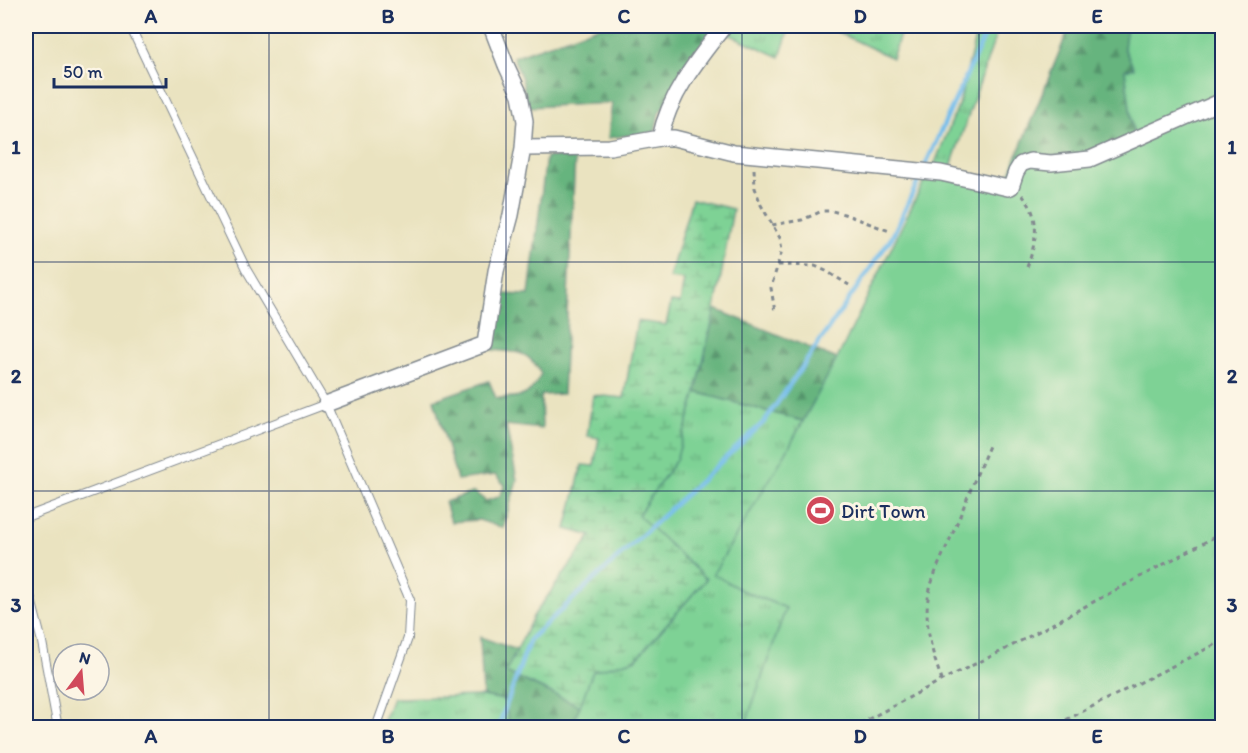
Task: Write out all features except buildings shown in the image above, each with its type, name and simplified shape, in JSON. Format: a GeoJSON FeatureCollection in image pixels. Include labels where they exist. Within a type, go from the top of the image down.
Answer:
{"type":"FeatureCollection","features":[{"type":"Feature","properties":{"kind":"street"},"geometry":{"type":"LineString","coordinates":[[326,404],[485,344],[496,271],[511,215],[523,148],[525,121],[520,95],[491,26]]}},
{"type":"Feature","properties":{"kind":"street"},"geometry":{"type":"LineString","coordinates":[[660,138],[665,117],[676,93],[703,52],[724,26]]}},
{"type":"Feature","properties":{"kind":"street"},"geometry":{"type":"LineString","coordinates":[[523,148],[610,147],[660,138],[674,138],[713,150],[932,172],[1008,189],[1021,164],[1030,161],[1051,163],[1090,159],[1222,101]]}},
{"type":"Feature","properties":{"kind":"lane"},"geometry":{"type":"LineString","coordinates":[[130,26],[246,269],[326,404],[410,600],[408,638],[376,728]]}},
{"type":"Feature","properties":{"kind":"lane"},"geometry":{"type":"LineString","coordinates":[[26,517],[326,404]]}},
{"type":"Feature","properties":{"kind":"lane"},"geometry":{"type":"LineString","coordinates":[[26,580],[42,642],[58,728]]}},
{"type":"Feature","properties":{"kind":"path"},"geometry":{"type":"LineString","coordinates":[[754,155],[754,188],[780,238],[782,250],[771,288],[775,312]]}},
{"type":"Feature","properties":{"kind":"path"},"geometry":{"type":"LineString","coordinates":[[1011,187],[1029,204],[1037,231],[1034,247],[1026,267]]}},
{"type":"Feature","properties":{"kind":"path"},"geometry":{"type":"LineString","coordinates":[[772,225],[802,220],[822,211],[832,211],[892,232]]}},
{"type":"Feature","properties":{"kind":"path"},"geometry":{"type":"LineString","coordinates":[[778,265],[815,266],[826,270],[849,285]]}},
{"type":"Feature","properties":{"kind":"path"},"geometry":{"type":"LineString","coordinates":[[942,680],[934,659],[928,614],[929,594],[989,446]]}},
{"type":"Feature","properties":{"kind":"path"},"geometry":{"type":"LineString","coordinates":[[852,728],[1222,533]]}},
{"type":"Feature","properties":{"kind":"path"},"geometry":{"type":"LineString","coordinates":[[1050,728],[1222,641]]}},
{"type":"Feature","properties":{"kind":"green space"},"geometry":{"type":"Polygon","coordinates":[[[601,26],[718,26],[659,113],[655,132],[608,138],[612,103],[528,107],[522,79],[513,57],[601,26]]]}},
{"type":"Feature","properties":{"kind":"green space"},"geometry":{"type":"Polygon","coordinates":[[[731,26],[790,26],[780,57],[726,33],[731,26]]]}},
{"type":"Feature","properties":{"kind":"green space"},"geometry":{"type":"Polygon","coordinates":[[[825,26],[903,26],[892,58],[825,26]]]}},
{"type":"Feature","properties":{"kind":"green space"},"geometry":{"type":"Polygon","coordinates":[[[969,26],[999,26],[949,172],[933,168],[960,101],[977,29],[969,26]]]}},
{"type":"Feature","properties":{"kind":"green space"},"geometry":{"type":"Polygon","coordinates":[[[1070,26],[1127,26],[1124,48],[1134,68],[1125,70],[1134,137],[1094,154],[1034,158],[1017,155],[1070,26]]]}},
{"type":"Feature","properties":{"kind":"green space"},"geometry":{"type":"Polygon","coordinates":[[[1127,26],[1222,26],[1222,727],[711,728],[713,719],[747,720],[786,608],[741,590],[713,574],[788,449],[837,359],[927,175],[1003,190],[1017,155],[1034,158],[1068,158],[1134,137],[1125,70],[1134,68],[1124,48],[1127,26]]]}},
{"type":"Feature","properties":{"kind":"green space"},"geometry":{"type":"Polygon","coordinates":[[[546,157],[575,157],[563,394],[541,395],[542,429],[506,425],[517,480],[503,528],[479,520],[451,522],[445,502],[474,492],[486,501],[499,497],[505,485],[495,475],[457,480],[434,400],[489,381],[496,398],[518,397],[533,388],[541,374],[527,356],[516,352],[493,350],[499,294],[529,295],[546,157]]]}},
{"type":"Feature","properties":{"kind":"green space"},"geometry":{"type":"Polygon","coordinates":[[[692,199],[733,209],[715,309],[695,397],[676,460],[638,515],[706,579],[636,659],[593,671],[580,706],[506,672],[534,615],[591,536],[566,529],[582,465],[594,466],[599,438],[587,436],[593,395],[624,398],[637,321],[666,325],[671,302],[680,303],[684,280],[669,278],[692,199]]]}},
{"type":"Feature","properties":{"kind":"green space"},"geometry":{"type":"Polygon","coordinates":[[[715,309],[837,359],[803,421],[696,392],[715,309]]]}},
{"type":"Feature","properties":{"kind":"green space"},"geometry":{"type":"Polygon","coordinates":[[[696,392],[803,421],[788,449],[741,590],[786,608],[747,721],[713,719],[711,728],[571,728],[593,671],[636,659],[706,579],[637,515],[676,460],[696,392]]]}},
{"type":"Feature","properties":{"kind":"green space"},"geometry":{"type":"Polygon","coordinates":[[[480,637],[517,650],[507,673],[580,706],[571,727],[509,727],[505,700],[483,696],[480,637]]]}},
{"type":"Feature","properties":{"kind":"green space"},"geometry":{"type":"Polygon","coordinates":[[[483,696],[505,700],[509,727],[381,728],[393,698],[483,696]]]}},
{"type":"Feature","properties":{"kind":"waterway"},"geometry":{"type":"LineString","coordinates":[[924,168],[989,26]]}},
{"type":"Feature","properties":{"kind":"waterway"},"geometry":{"type":"LineString","coordinates":[[498,728],[530,639],[764,422],[892,237],[921,175]]}},
{"type":"Feature","properties":{"kind":"place","name":"Dirt Town"},"geometry":{"type":"Point","coordinates":[820,511]}}]}
